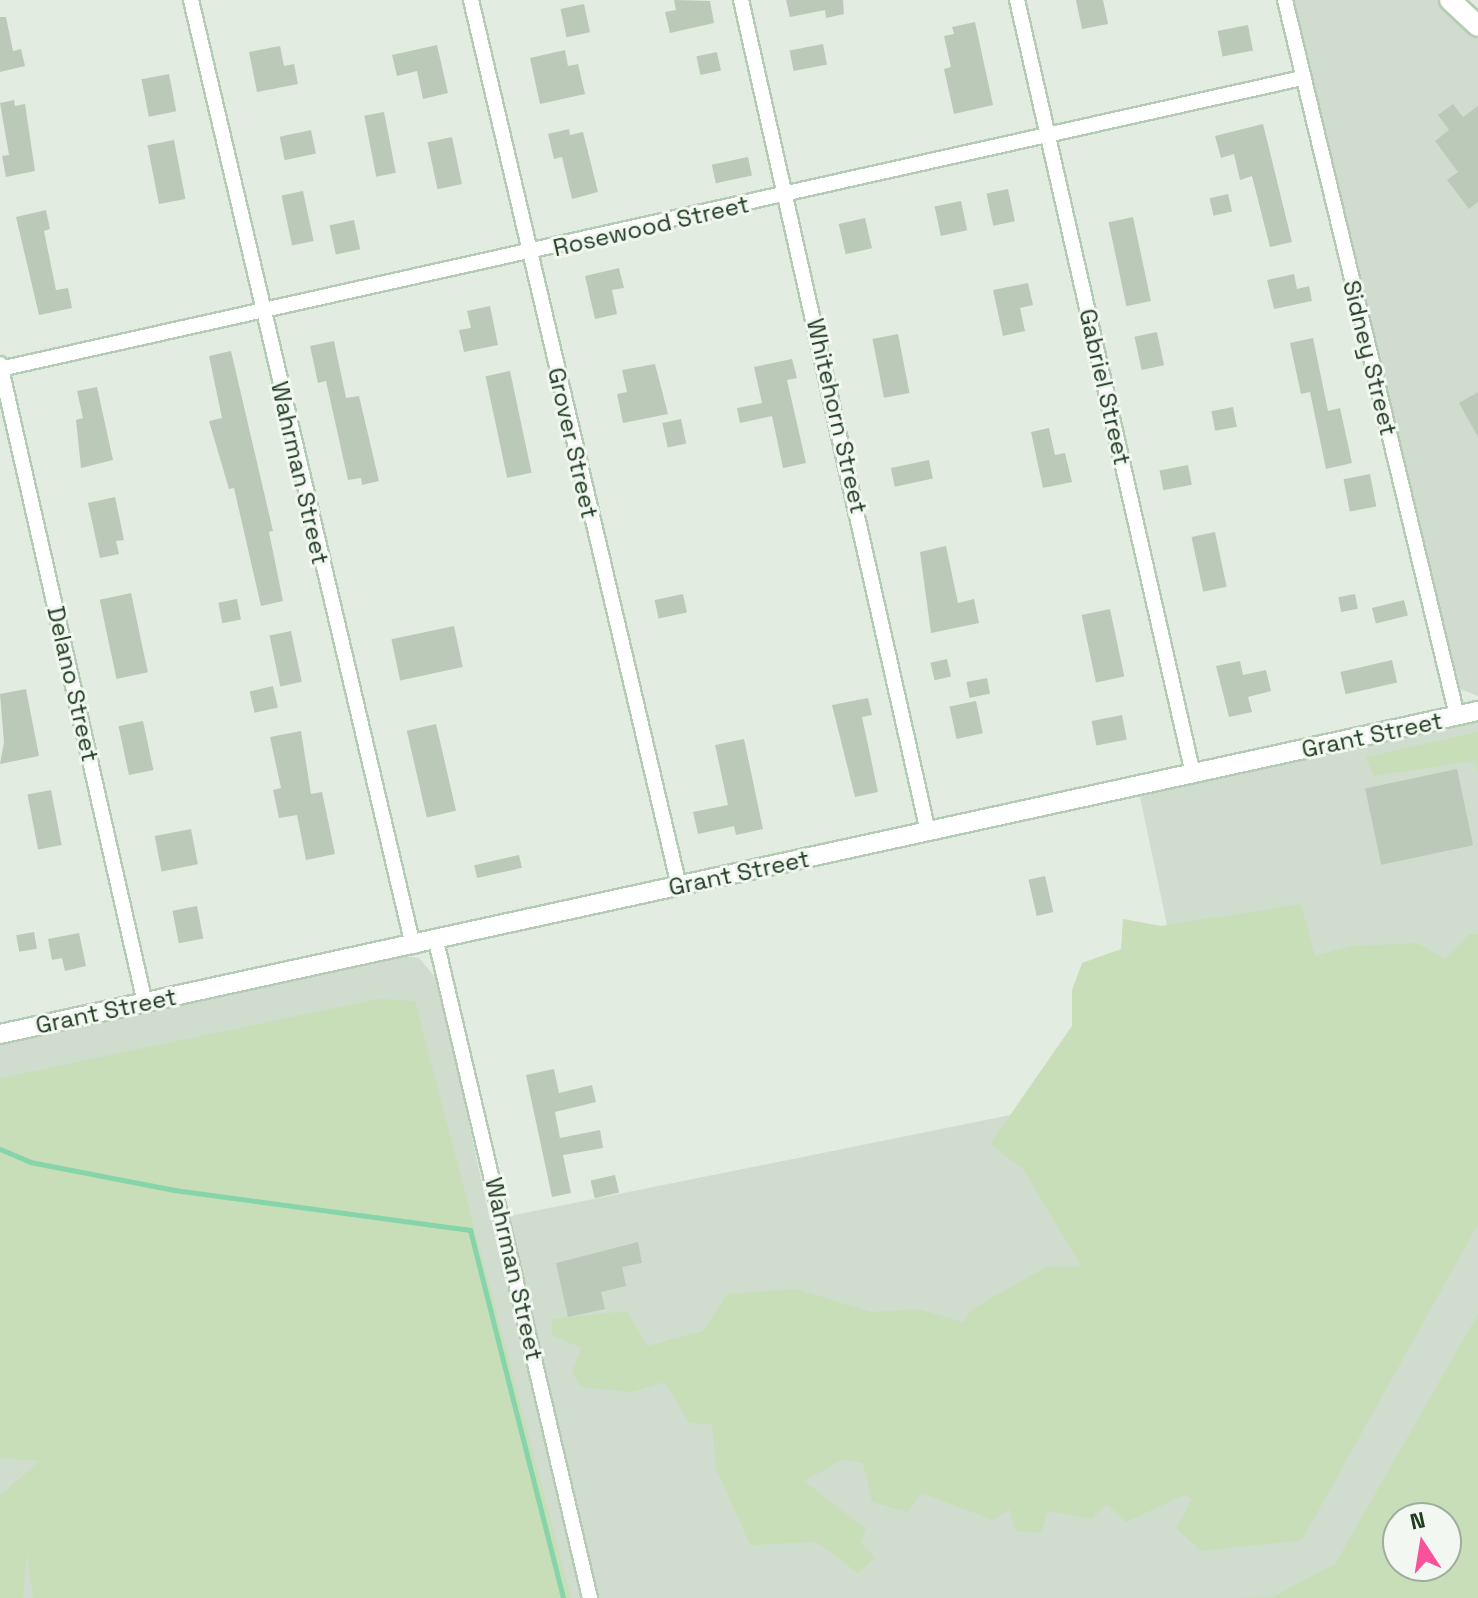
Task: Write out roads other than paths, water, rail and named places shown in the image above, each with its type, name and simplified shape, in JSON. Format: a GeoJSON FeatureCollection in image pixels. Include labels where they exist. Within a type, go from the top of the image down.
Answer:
{"type":"FeatureCollection","features":[{"type":"Feature","properties":{"kind":"main road"},"geometry":{"type":"LineString","coordinates":[[1450,0],[1478,26]]}},
{"type":"Feature","properties":{"kind":"street","name":"Wahrman Street"},"geometry":{"type":"LineString","coordinates":[[191,0],[413,946]]}},
{"type":"Feature","properties":{"kind":"street","name":"Grover Street"},"geometry":{"type":"LineString","coordinates":[[471,0],[679,886]]}},
{"type":"Feature","properties":{"kind":"street","name":"Whitehorn Street"},"geometry":{"type":"LineString","coordinates":[[741,0],[928,832]]}},
{"type":"Feature","properties":{"kind":"street","name":"Gabriel Street"},"geometry":{"type":"LineString","coordinates":[[1017,0],[1193,774]]}},
{"type":"Feature","properties":{"kind":"street","name":"Sidney Street"},"geometry":{"type":"LineString","coordinates":[[1285,0],[1457,716]]}},
{"type":"Feature","properties":{"kind":"street","name":"Rosewood Street"},"geometry":{"type":"LineString","coordinates":[[0,367],[262,308],[529,253],[1302,78]]}},
{"type":"Feature","properties":{"kind":"street","name":"Delano Street"},"geometry":{"type":"LineString","coordinates":[[0,367],[145,1003]]}},
{"type":"Feature","properties":{"kind":"street","name":"Grant Street"},"geometry":{"type":"LineString","coordinates":[[0,1034],[1478,711]]}},
{"type":"Feature","properties":{"kind":"street","name":"Wahrman Street"},"geometry":{"type":"LineString","coordinates":[[436,941],[590,1598]]}},
{"type":"Feature","properties":{"kind":"waterway"},"geometry":{"type":"LineString","coordinates":[[0,1149],[30,1162],[174,1190],[470,1230],[563,1598]]}}]}
